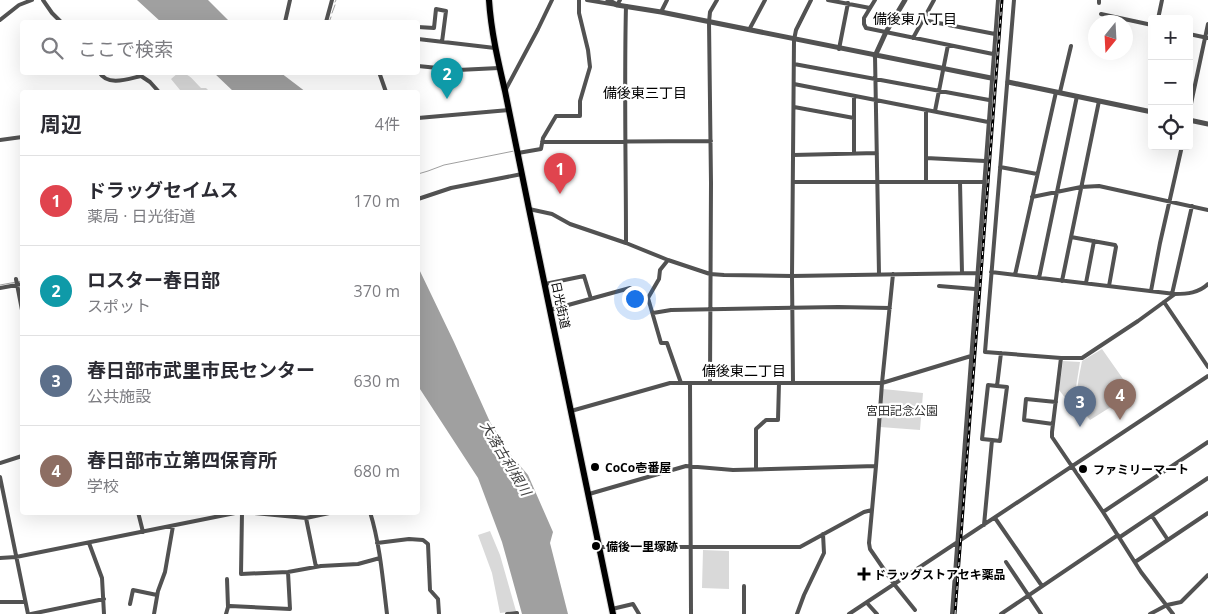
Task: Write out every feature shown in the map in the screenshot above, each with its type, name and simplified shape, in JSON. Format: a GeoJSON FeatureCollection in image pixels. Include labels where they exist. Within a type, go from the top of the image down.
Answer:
{"type":"FeatureCollection","features":[{"type":"Feature","properties":{"kind":"highway","name":"日光街道"},"geometry":{"type":"LineString","coordinates":[[488,0],[499,68],[613,611]]}},
{"type":"Feature","properties":{"kind":"street"},"geometry":{"type":"LineString","coordinates":[[0,20],[19,5],[32,0]]}},
{"type":"Feature","properties":{"kind":"street"},"geometry":{"type":"LineString","coordinates":[[43,0],[59,20]]}},
{"type":"Feature","properties":{"kind":"street"},"geometry":{"type":"LineString","coordinates":[[285,20],[290,0]]}},
{"type":"Feature","properties":{"kind":"street"},"geometry":{"type":"LineString","coordinates":[[327,20],[332,0]]}},
{"type":"Feature","properties":{"kind":"street"},"geometry":{"type":"LineString","coordinates":[[505,91],[552,0]]}},
{"type":"Feature","properties":{"kind":"street"},"geometry":{"type":"LineString","coordinates":[[518,152],[541,149],[543,138],[556,116],[580,116],[580,101],[590,68],[588,50],[579,13],[579,0]]}},
{"type":"Feature","properties":{"kind":"street"},"geometry":{"type":"LineString","coordinates":[[587,0],[618,2]]}},
{"type":"Feature","properties":{"kind":"street"},"geometry":{"type":"LineString","coordinates":[[608,0],[626,6],[991,78]]}},
{"type":"Feature","properties":{"kind":"street"},"geometry":{"type":"LineString","coordinates":[[660,12],[668,0]]}},
{"type":"Feature","properties":{"kind":"street"},"geometry":{"type":"LineString","coordinates":[[710,383],[708,22],[710,12],[717,0]]}},
{"type":"Feature","properties":{"kind":"street"},"geometry":{"type":"LineString","coordinates":[[749,30],[765,0]]}},
{"type":"Feature","properties":{"kind":"street"},"geometry":{"type":"LineString","coordinates":[[793,383],[794,40],[796,30],[812,0]]}},
{"type":"Feature","properties":{"kind":"street"},"geometry":{"type":"LineString","coordinates":[[828,0],[870,8]]}},
{"type":"Feature","properties":{"kind":"street"},"geometry":{"type":"LineString","coordinates":[[875,0],[864,18],[866,28],[993,54]]}},
{"type":"Feature","properties":{"kind":"street"},"geometry":{"type":"LineString","coordinates":[[879,274],[875,56],[886,32],[905,0]]}},
{"type":"Feature","properties":{"kind":"street"},"geometry":{"type":"LineString","coordinates":[[913,38],[934,0]]}},
{"type":"Feature","properties":{"kind":"street"},"geometry":{"type":"LineString","coordinates":[[952,614],[998,0]]}},
{"type":"Feature","properties":{"kind":"street"},"geometry":{"type":"LineString","coordinates":[[1014,0],[985,352],[1082,358],[1138,321],[1174,294],[1192,206]]}},
{"type":"Feature","properties":{"kind":"street"},"geometry":{"type":"LineString","coordinates":[[1159,15],[1162,0]]}},
{"type":"Feature","properties":{"kind":"street"},"geometry":{"type":"LineString","coordinates":[[839,49],[848,3]]}},
{"type":"Feature","properties":{"kind":"street"},"geometry":{"type":"LineString","coordinates":[[626,6],[624,89],[626,243]]}},
{"type":"Feature","properties":{"kind":"street"},"geometry":{"type":"LineString","coordinates":[[434,28],[436,9],[446,10],[442,42]]}},
{"type":"Feature","properties":{"kind":"street"},"geometry":{"type":"LineString","coordinates":[[1101,14],[1148,24]]}},
{"type":"Feature","properties":{"kind":"street"},"geometry":{"type":"LineString","coordinates":[[922,20],[995,34]]}},
{"type":"Feature","properties":{"kind":"street"},"geometry":{"type":"LineString","coordinates":[[1191,105],[1207,37],[1208,24]]}},
{"type":"Feature","properties":{"kind":"street"},"geometry":{"type":"LineString","coordinates":[[420,26],[444,29]]}},
{"type":"Feature","properties":{"kind":"street"},"geometry":{"type":"LineString","coordinates":[[1193,35],[1207,37]]}},
{"type":"Feature","properties":{"kind":"street"},"geometry":{"type":"LineString","coordinates":[[420,39],[495,48]]}},
{"type":"Feature","properties":{"kind":"street"},"geometry":{"type":"LineString","coordinates":[[935,111],[948,45]]}},
{"type":"Feature","properties":{"kind":"street"},"geometry":{"type":"LineString","coordinates":[[1015,275],[1037,174],[1071,46]]}},
{"type":"Feature","properties":{"kind":"street"},"geometry":{"type":"LineString","coordinates":[[794,64],[990,100]]}},
{"type":"Feature","properties":{"kind":"street"},"geometry":{"type":"LineString","coordinates":[[420,66],[458,70],[499,68]]}},
{"type":"Feature","properties":{"kind":"street"},"geometry":{"type":"LineString","coordinates":[[100,75],[117,82],[141,76],[157,90]]}},
{"type":"Feature","properties":{"kind":"street"},"geometry":{"type":"LineString","coordinates":[[380,75],[385,90]]}},
{"type":"Feature","properties":{"kind":"street"},"geometry":{"type":"LineString","coordinates":[[1008,82],[1148,111]]}},
{"type":"Feature","properties":{"kind":"street"},"geometry":{"type":"LineString","coordinates":[[794,84],[988,122]]}},
{"type":"Feature","properties":{"kind":"street"},"geometry":{"type":"LineString","coordinates":[[854,96],[854,153]]}},
{"type":"Feature","properties":{"kind":"street"},"geometry":{"type":"LineString","coordinates":[[1039,278],[1077,96]]}},
{"type":"Feature","properties":{"kind":"street"},"geometry":{"type":"LineString","coordinates":[[1062,281],[1099,101]]}},
{"type":"Feature","properties":{"kind":"street"},"geometry":{"type":"LineString","coordinates":[[794,107],[854,118]]}},
{"type":"Feature","properties":{"kind":"street"},"geometry":{"type":"LineString","coordinates":[[420,118],[509,110]]}},
{"type":"Feature","properties":{"kind":"street"},"geometry":{"type":"LineString","coordinates":[[926,110],[926,182]]}},
{"type":"Feature","properties":{"kind":"street"},"geometry":{"type":"LineString","coordinates":[[1193,121],[1208,124]]}},
{"type":"Feature","properties":{"kind":"street"},"geometry":{"type":"LineString","coordinates":[[0,140],[20,137]]}},
{"type":"Feature","properties":{"kind":"street"},"geometry":{"type":"LineString","coordinates":[[542,142],[710,141]]}},
{"type":"Feature","properties":{"kind":"street"},"geometry":{"type":"LineString","coordinates":[[1151,291],[1181,150]]}},
{"type":"Feature","properties":{"kind":"street"},"geometry":{"type":"LineString","coordinates":[[793,155],[877,153]]}},
{"type":"Feature","properties":{"kind":"street"},"geometry":{"type":"LineString","coordinates":[[926,158],[985,161]]}},
{"type":"Feature","properties":{"kind":"street"},"geometry":{"type":"LineString","coordinates":[[1000,167],[1037,174]]}},
{"type":"Feature","properties":{"kind":"street"},"geometry":{"type":"LineString","coordinates":[[420,198],[451,188],[522,174]]}},
{"type":"Feature","properties":{"kind":"street"},"geometry":{"type":"LineString","coordinates":[[793,182],[983,182]]}},
{"type":"Feature","properties":{"kind":"street"},"geometry":{"type":"LineString","coordinates":[[960,182],[962,273]]}},
{"type":"Feature","properties":{"kind":"street"},"geometry":{"type":"LineString","coordinates":[[1032,197],[1081,187],[1099,186],[1208,210]]}},
{"type":"Feature","properties":{"kind":"street"},"geometry":{"type":"LineString","coordinates":[[529,209],[552,214],[570,224],[710,274],[724,276],[792,276],[977,273]]}},
{"type":"Feature","properties":{"kind":"street"},"geometry":{"type":"LineString","coordinates":[[1071,237],[1115,245],[1109,286]]}},
{"type":"Feature","properties":{"kind":"street"},"geometry":{"type":"LineString","coordinates":[[1086,284],[1094,241]]}},
{"type":"Feature","properties":{"kind":"street"},"geometry":{"type":"LineString","coordinates":[[668,260],[660,270],[659,279],[648,298],[661,343],[667,343],[681,383]]}},
{"type":"Feature","properties":{"kind":"street"},"geometry":{"type":"LineString","coordinates":[[991,272],[1174,294],[1196,292],[1208,284]]}},
{"type":"Feature","properties":{"kind":"street"},"geometry":{"type":"LineString","coordinates":[[893,274],[869,543],[870,549],[894,584],[915,610]]}},
{"type":"Feature","properties":{"kind":"street"},"geometry":{"type":"LineString","coordinates":[[545,284],[584,276],[591,299]]}},
{"type":"Feature","properties":{"kind":"street"},"geometry":{"type":"LineString","coordinates":[[16,279],[20,300]]}},
{"type":"Feature","properties":{"kind":"street"},"geometry":{"type":"LineString","coordinates":[[0,288],[20,284]]}},
{"type":"Feature","properties":{"kind":"street"},"geometry":{"type":"LineString","coordinates":[[940,286],[976,289]]}},
{"type":"Feature","properties":{"kind":"street"},"geometry":{"type":"LineString","coordinates":[[550,310],[630,288],[644,298],[648,298]]}},
{"type":"Feature","properties":{"kind":"street"},"geometry":{"type":"LineString","coordinates":[[1164,302],[1208,368]]}},
{"type":"Feature","properties":{"kind":"street"},"geometry":{"type":"LineString","coordinates":[[652,313],[671,310],[710,309],[890,308]]}},
{"type":"Feature","properties":{"kind":"street"},"geometry":{"type":"LineString","coordinates":[[997,386],[1002,353]]}},
{"type":"Feature","properties":{"kind":"street"},"geometry":{"type":"LineString","coordinates":[[571,411],[670,383],[882,383],[971,356]]}},
{"type":"Feature","properties":{"kind":"street"},"geometry":{"type":"LineString","coordinates":[[1061,358],[1052,437],[1135,562],[1173,614]]}},
{"type":"Feature","properties":{"kind":"street"},"geometry":{"type":"LineString","coordinates":[[849,614],[1208,376]]}},
{"type":"Feature","properties":{"kind":"street"},"geometry":{"type":"LineString","coordinates":[[690,383],[691,614]]}},
{"type":"Feature","properties":{"kind":"street"},"geometry":{"type":"LineString","coordinates":[[756,469],[756,429],[766,420],[778,420],[779,383]]}},
{"type":"Feature","properties":{"kind":"street"},"geometry":{"type":"LineString","coordinates":[[988,385],[1007,387],[1000,441],[992,440],[982,439],[988,385]]}},
{"type":"Feature","properties":{"kind":"street"},"geometry":{"type":"LineString","coordinates":[[1053,424],[1024,420],[1026,399],[1056,402]]}},
{"type":"Feature","properties":{"kind":"street"},"geometry":{"type":"LineString","coordinates":[[984,525],[992,440]]}},
{"type":"Feature","properties":{"kind":"street"},"geometry":{"type":"LineString","coordinates":[[1103,512],[1208,442]]}},
{"type":"Feature","properties":{"kind":"street"},"geometry":{"type":"LineString","coordinates":[[0,463],[20,457]]}},
{"type":"Feature","properties":{"kind":"street"},"geometry":{"type":"LineString","coordinates":[[589,494],[689,465],[733,470],[876,466]]}},
{"type":"Feature","properties":{"kind":"street"},"geometry":{"type":"LineString","coordinates":[[0,477],[29,614],[104,599]]}},
{"type":"Feature","properties":{"kind":"street"},"geometry":{"type":"LineString","coordinates":[[1001,614],[1208,478]]}},
{"type":"Feature","properties":{"kind":"street"},"geometry":{"type":"LineString","coordinates":[[600,547],[800,547],[864,512],[872,510]]}},
{"type":"Feature","properties":{"kind":"street"},"geometry":{"type":"LineString","coordinates":[[1135,562],[1208,513]]}},
{"type":"Feature","properties":{"kind":"street"},"geometry":{"type":"LineString","coordinates":[[139,515],[143,532]]}},
{"type":"Feature","properties":{"kind":"street"},"geometry":{"type":"LineString","coordinates":[[0,558],[16,557],[227,515]]}},
{"type":"Feature","properties":{"kind":"street"},"geometry":{"type":"LineString","coordinates":[[242,515],[241,574],[288,572],[316,567],[358,564],[380,558]]}},
{"type":"Feature","properties":{"kind":"street"},"geometry":{"type":"LineString","coordinates":[[274,515],[306,518],[320,515]]}},
{"type":"Feature","properties":{"kind":"street"},"geometry":{"type":"LineString","coordinates":[[371,515],[380,558],[387,614]]}},
{"type":"Feature","properties":{"kind":"street"},"geometry":{"type":"LineString","coordinates":[[1152,516],[1168,540]]}},
{"type":"Feature","properties":{"kind":"street"},"geometry":{"type":"LineString","coordinates":[[306,518],[316,567]]}},
{"type":"Feature","properties":{"kind":"street"},"geometry":{"type":"LineString","coordinates":[[995,518],[1042,586]]}},
{"type":"Feature","properties":{"kind":"street"},"geometry":{"type":"LineString","coordinates":[[154,614],[165,572],[173,526]]}},
{"type":"Feature","properties":{"kind":"street"},"geometry":{"type":"LineString","coordinates":[[798,614],[804,595],[824,553],[823,534]]}},
{"type":"Feature","properties":{"kind":"street"},"geometry":{"type":"LineString","coordinates":[[377,543],[423,540],[428,544],[430,590],[438,599],[439,614]]}},
{"type":"Feature","properties":{"kind":"street"},"geometry":{"type":"LineString","coordinates":[[89,543],[102,578],[104,614]]}},
{"type":"Feature","properties":{"kind":"street"},"geometry":{"type":"LineString","coordinates":[[1006,562],[1041,614]]}},
{"type":"Feature","properties":{"kind":"street"},"geometry":{"type":"LineString","coordinates":[[228,607],[290,609],[288,572]]}},
{"type":"Feature","properties":{"kind":"street"},"geometry":{"type":"LineString","coordinates":[[1150,614],[1167,605],[1181,602],[1208,576]]}},
{"type":"Feature","properties":{"kind":"street"},"geometry":{"type":"LineString","coordinates":[[226,614],[228,607],[227,579]]}},
{"type":"Feature","properties":{"kind":"street"},"geometry":{"type":"LineString","coordinates":[[744,586],[744,614]]}},
{"type":"Feature","properties":{"kind":"street"},"geometry":{"type":"LineString","coordinates":[[130,604],[133,590],[158,596]]}},
{"type":"Feature","properties":{"kind":"street"},"geometry":{"type":"LineString","coordinates":[[0,602],[26,602]]}},
{"type":"Feature","properties":{"kind":"street"},"geometry":{"type":"LineString","coordinates":[[867,603],[877,614]]}},
{"type":"Feature","properties":{"kind":"street"},"geometry":{"type":"LineString","coordinates":[[613,611],[633,604],[639,614]]}},
{"type":"Feature","properties":{"kind":"street"},"geometry":{"type":"LineString","coordinates":[[507,614],[518,614]]}},
{"type":"Feature","properties":{"kind":"green space"},"geometry":{"type":"Polygon","coordinates":[[[176,75],[188,75],[201,88],[208,90],[180,90],[171,79],[176,75]]]}},
{"type":"Feature","properties":{"kind":"green space"},"geometry":{"type":"Polygon","coordinates":[[[1102,349],[1133,393],[1090,420],[1078,402],[1079,378],[1082,361],[1102,349]]]}},
{"type":"Feature","properties":{"kind":"green space"},"geometry":{"type":"Polygon","coordinates":[[[1063,361],[1080,362],[1076,387],[1078,405],[1070,404],[1059,390],[1063,361]]]}},
{"type":"Feature","properties":{"kind":"green space","name":"宮田記念公園"},"geometry":{"type":"Polygon","coordinates":[[[883,389],[923,393],[920,430],[880,427],[883,389]]]}},
{"type":"Feature","properties":{"kind":"green space"},"geometry":{"type":"Polygon","coordinates":[[[490,531],[500,555],[516,611],[500,613],[492,573],[478,535],[490,531]]]}},
{"type":"Feature","properties":{"kind":"green space"},"geometry":{"type":"Polygon","coordinates":[[[703,550],[729,551],[729,589],[702,588],[703,550]]]}},
{"type":"Feature","properties":{"kind":"water"},"geometry":{"type":"Polygon","coordinates":[[[137,0],[208,0],[228,20],[159,20],[137,0]]]}},
{"type":"Feature","properties":{"kind":"water"},"geometry":{"type":"Polygon","coordinates":[[[216,75],[284,75],[303,90],[232,90],[216,75]]]}},
{"type":"Feature","properties":{"kind":"water","name":"大落古利根川"},"geometry":{"type":"Polygon","coordinates":[[[420,271],[490,422],[510,454],[528,475],[553,532],[550,543],[568,614],[522,614],[502,542],[478,478],[420,389],[420,271]]]}},
{"type":"Feature","properties":{"kind":"waterway"},"geometry":{"type":"LineString","coordinates":[[332,13],[335,5]]}},
{"type":"Feature","properties":{"kind":"waterway"},"geometry":{"type":"LineString","coordinates":[[420,173],[444,165],[514,151]]}},
{"type":"Feature","properties":{"kind":"waterway"},"geometry":{"type":"LineString","coordinates":[[0,285],[20,281]]}},
{"type":"Feature","properties":{"kind":"railway"},"geometry":{"type":"LineString","coordinates":[[955,614],[1002,0]]}},
{"type":"Feature","properties":{"kind":"place","name":"ロスター春日部"},"geometry":{"type":"Point","coordinates":[447,99]}},
{"type":"Feature","properties":{"kind":"place","name":"ドラッグセイムス"},"geometry":{"type":"Point","coordinates":[560,194]}},
{"type":"Feature","properties":{"kind":"place","name":"春日部市立第四保育所"},"geometry":{"type":"Point","coordinates":[1120,420]}},
{"type":"Feature","properties":{"kind":"place","name":"春日部市武里市民センター"},"geometry":{"type":"Point","coordinates":[1080,427]}},
{"type":"Feature","properties":{"kind":"place","name":"CoCo壱番屋"},"geometry":{"type":"Point","coordinates":[595,467]}},
{"type":"Feature","properties":{"kind":"place","name":"ファミリーマート"},"geometry":{"type":"Point","coordinates":[1083,469]}},
{"type":"Feature","properties":{"kind":"place","name":"備後一里塚跡"},"geometry":{"type":"Point","coordinates":[596,546]}},
{"type":"Feature","properties":{"kind":"place","name":"ドラッグストアセキ薬品"},"geometry":{"type":"Point","coordinates":[864,574]}},
{"type":"Feature","properties":{"kind":"district","name":"備後東八丁目"},"geometry":{"type":"Point","coordinates":[915,18]}},
{"type":"Feature","properties":{"kind":"district","name":"備後東三丁目"},"geometry":{"type":"Point","coordinates":[645,92]}},
{"type":"Feature","properties":{"kind":"district","name":"備後東二丁目"},"geometry":{"type":"Point","coordinates":[744,370]}}]}
